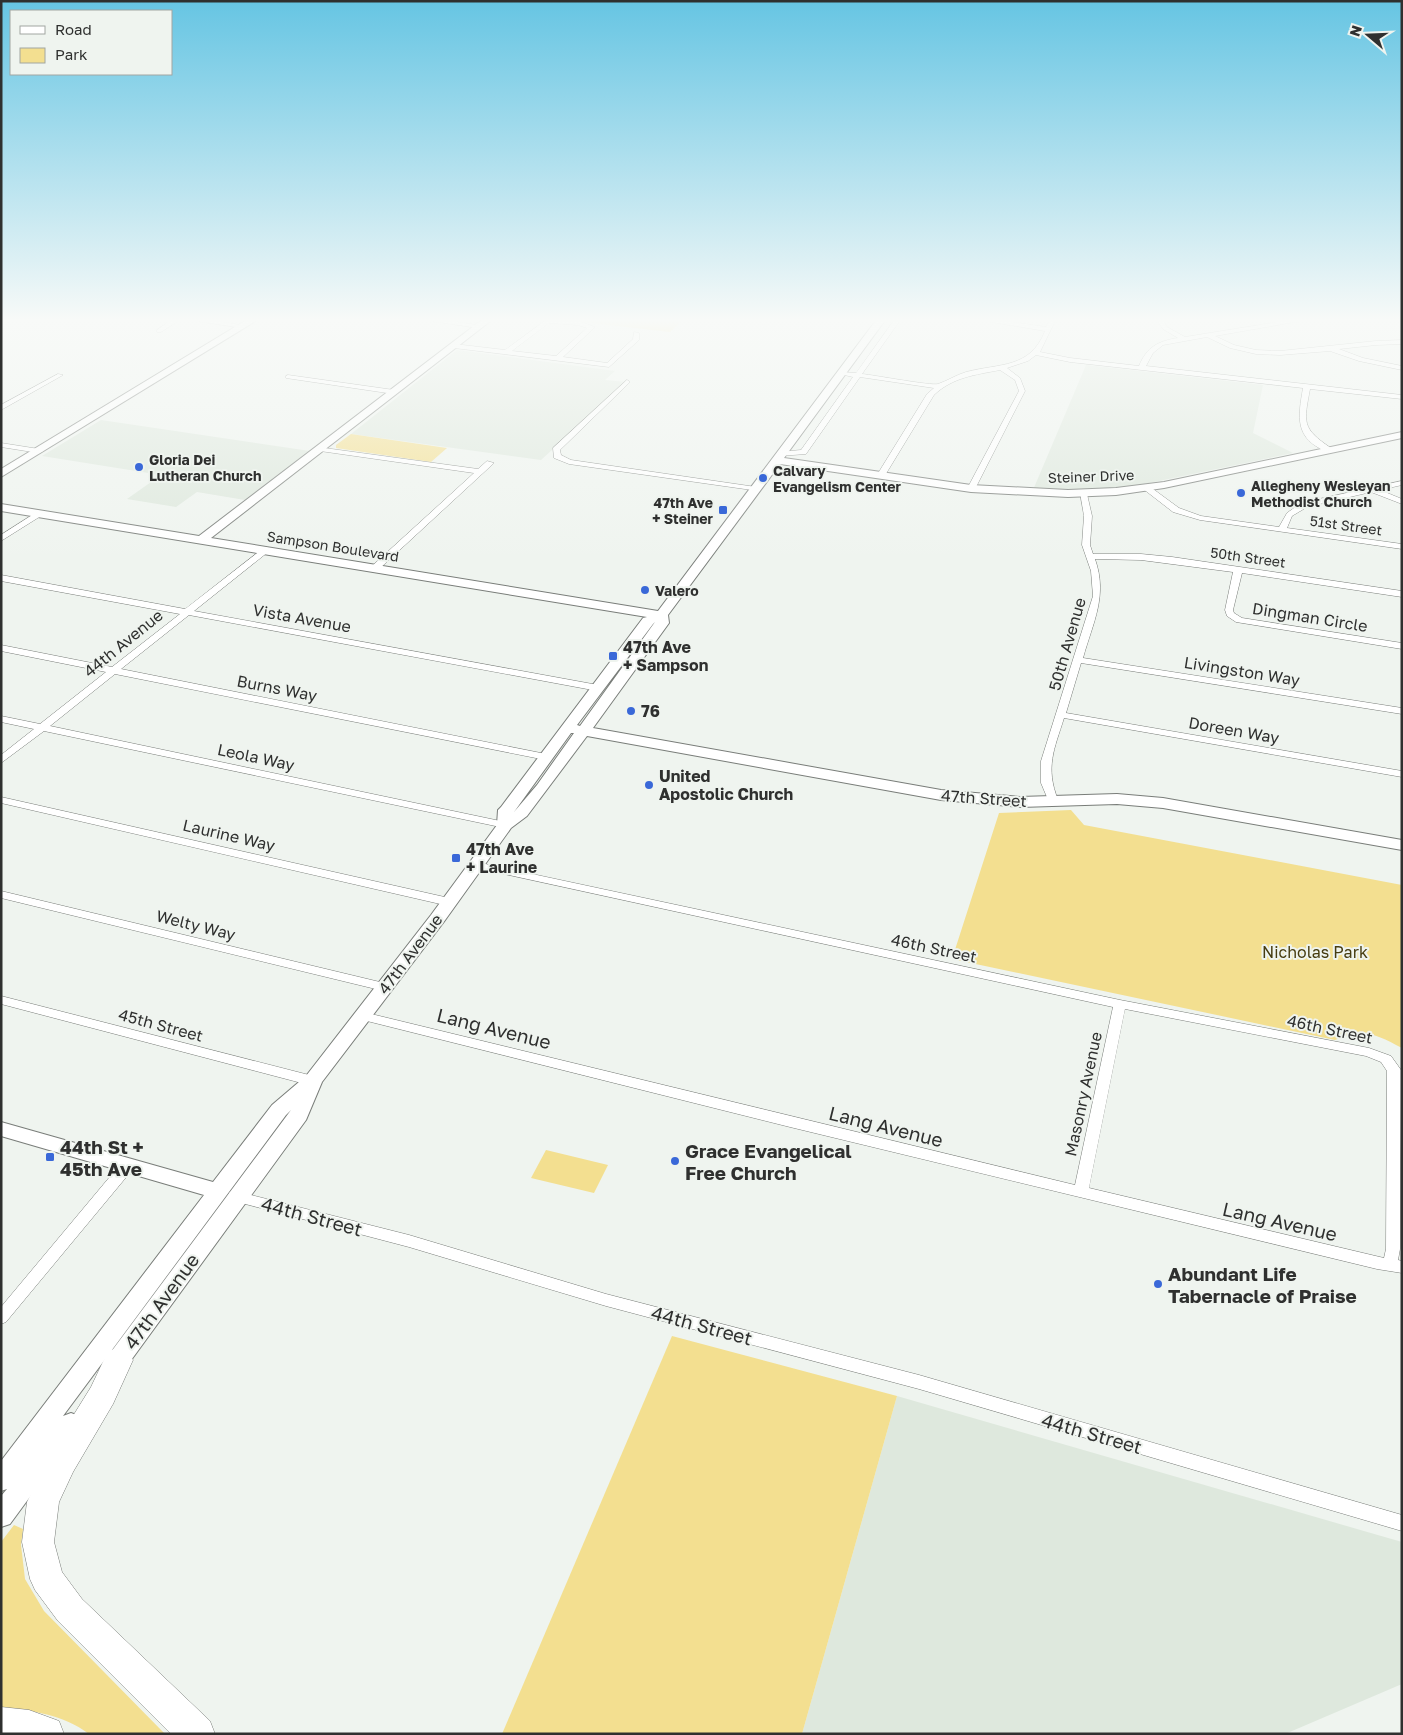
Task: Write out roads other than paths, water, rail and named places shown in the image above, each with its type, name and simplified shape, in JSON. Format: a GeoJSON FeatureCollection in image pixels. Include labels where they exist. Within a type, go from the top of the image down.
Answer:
{"type":"FeatureCollection","features":[{"type":"Feature","properties":{"kind":"highway"},"geometry":{"type":"LineString","coordinates":[[118,1360],[102,1395],[61,1463],[43,1502],[38,1542],[48,1579],[70,1610],[197,1734]]}},
{"type":"Feature","properties":{"kind":"highway"},"geometry":{"type":"LineString","coordinates":[[1,1725],[29,1728],[46,1734]]}},
{"type":"Feature","properties":{"kind":"main road","name":"47th Avenue"},"geometry":{"type":"LineString","coordinates":[[780,457],[822,400]]}},
{"type":"Feature","properties":{"kind":"main road","name":"47th Avenue"},"geometry":{"type":"LineString","coordinates":[[568,728],[648,621],[660,614]]}},
{"type":"Feature","properties":{"kind":"street"},"geometry":{"type":"LineString","coordinates":[[1,408],[15,400]]}},
{"type":"Feature","properties":{"kind":"street"},"geometry":{"type":"LineString","coordinates":[[1,474],[122,400]]}},
{"type":"Feature","properties":{"kind":"street"},"geometry":{"type":"LineString","coordinates":[[201,540],[384,400]]}},
{"type":"Feature","properties":{"kind":"street"},"geometry":{"type":"LineString","coordinates":[[608,400],[556,450],[557,456],[569,462],[756,489]]}},
{"type":"Feature","properties":{"kind":"street"},"geometry":{"type":"LineString","coordinates":[[780,457],[803,452],[840,400]]}},
{"type":"Feature","properties":{"kind":"street"},"geometry":{"type":"LineString","coordinates":[[881,475],[927,400]]}},
{"type":"Feature","properties":{"kind":"street"},"geometry":{"type":"LineString","coordinates":[[972,487],[1017,400]]}},
{"type":"Feature","properties":{"kind":"street"},"geometry":{"type":"LineString","coordinates":[[1305,400],[1302,424],[1310,437],[1328,450]]}},
{"type":"Feature","properties":{"kind":"street","name":"Steiner Drive"},"geometry":{"type":"LineString","coordinates":[[780,457],[881,475],[972,487],[1023,492],[1083,494],[1146,488],[1400,437]]}},
{"type":"Feature","properties":{"kind":"street"},"geometry":{"type":"LineString","coordinates":[[1,445],[39,451]]}},
{"type":"Feature","properties":{"kind":"street"},"geometry":{"type":"LineString","coordinates":[[320,449],[480,472]]}},
{"type":"Feature","properties":{"kind":"street","name":"47th Avenue"},"geometry":{"type":"LineString","coordinates":[[1,1480],[227,1194],[299,1115],[314,1081],[505,825],[522,814],[584,731],[662,623],[660,614],[780,457]]}},
{"type":"Feature","properties":{"kind":"street"},"geometry":{"type":"LineString","coordinates":[[375,568],[490,463]]}},
{"type":"Feature","properties":{"kind":"street"},"geometry":{"type":"LineString","coordinates":[[1282,530],[1286,517],[1293,510],[1304,505],[1402,483]]}},
{"type":"Feature","properties":{"kind":"street","name":"51st Street"},"geometry":{"type":"LineString","coordinates":[[1146,488],[1170,506],[1191,516],[1218,522],[1402,547]]}},
{"type":"Feature","properties":{"kind":"street"},"geometry":{"type":"LineString","coordinates":[[1372,490],[1402,502]]}},
{"type":"Feature","properties":{"kind":"street","name":"50th Avenue"},"geometry":{"type":"LineString","coordinates":[[1053,800],[1046,783],[1046,762],[1097,596],[1097,580],[1085,537],[1088,516],[1083,494]]}},
{"type":"Feature","properties":{"kind":"street","name":"Sampson Boulevard"},"geometry":{"type":"LineString","coordinates":[[1,507],[660,614]]}},
{"type":"Feature","properties":{"kind":"street"},"geometry":{"type":"LineString","coordinates":[[1,538],[40,514]]}},
{"type":"Feature","properties":{"kind":"street","name":"44th Avenue"},"geometry":{"type":"LineString","coordinates":[[1,760],[265,550]]}},
{"type":"Feature","properties":{"kind":"street","name":"50th Street"},"geometry":{"type":"LineString","coordinates":[[1089,556],[1141,557],[1402,594]]}},
{"type":"Feature","properties":{"kind":"street","name":"Dingman Circle"},"geometry":{"type":"LineString","coordinates":[[1238,570],[1229,610],[1230,614],[1239,620],[1402,646]]}},
{"type":"Feature","properties":{"kind":"street","name":"Vista Avenue"},"geometry":{"type":"LineString","coordinates":[[1,578],[598,688]]}},
{"type":"Feature","properties":{"kind":"street","name":"Burns Way"},"geometry":{"type":"LineString","coordinates":[[1,648],[546,757]]}},
{"type":"Feature","properties":{"kind":"street","name":"Livingston Way"},"geometry":{"type":"LineString","coordinates":[[1078,660],[1402,712]]}},
{"type":"Feature","properties":{"kind":"street","name":"Doreen Way"},"geometry":{"type":"LineString","coordinates":[[1062,715],[1402,774]]}},
{"type":"Feature","properties":{"kind":"street","name":"Leola Way"},"geometry":{"type":"LineString","coordinates":[[1,719],[505,825]]}},
{"type":"Feature","properties":{"kind":"street","name":"47th Avenue"},"geometry":{"type":"LineString","coordinates":[[505,825],[506,810],[568,728]]}},
{"type":"Feature","properties":{"kind":"street","name":"47th Street"},"geometry":{"type":"LineString","coordinates":[[568,728],[941,795],[992,801],[1117,799],[1163,803],[1402,845]]}},
{"type":"Feature","properties":{"kind":"street"},"geometry":{"type":"LineString","coordinates":[[522,814],[525,798],[550,763],[546,757]]}},
{"type":"Feature","properties":{"kind":"street","name":"Laurine Way"},"geometry":{"type":"LineString","coordinates":[[1,800],[449,902]]}},
{"type":"Feature","properties":{"kind":"street","name":"46th Street"},"geometry":{"type":"LineString","coordinates":[[476,865],[1120,1004],[1369,1052],[1386,1059],[1394,1070],[1399,1118]]}},
{"type":"Feature","properties":{"kind":"street","name":"Welty Way"},"geometry":{"type":"LineString","coordinates":[[1,894],[384,987]]}},
{"type":"Feature","properties":{"kind":"street","name":"45th Street"},"geometry":{"type":"LineString","coordinates":[[1,1000],[314,1081]]}},
{"type":"Feature","properties":{"kind":"street","name":"Masonry Avenue"},"geometry":{"type":"LineString","coordinates":[[1081,1192],[1120,1004]]}},
{"type":"Feature","properties":{"kind":"street","name":"Lang Avenue"},"geometry":{"type":"LineString","coordinates":[[363,1016],[1377,1264],[1396,1265]]}},
{"type":"Feature","properties":{"kind":"street"},"geometry":{"type":"LineString","coordinates":[[1396,1265],[1392,1249],[1399,1118]]}},
{"type":"Feature","properties":{"kind":"street","name":"44th Street"},"geometry":{"type":"LineString","coordinates":[[1,1129],[227,1194],[409,1241],[606,1300],[919,1382],[1402,1523]]}},
{"type":"Feature","properties":{"kind":"street"},"geometry":{"type":"LineString","coordinates":[[1,1318],[128,1165]]}},
{"type":"Feature","properties":{"kind":"street","name":"47th Avenue"},"geometry":{"type":"LineString","coordinates":[[1,1516],[118,1360],[227,1194]]}},
{"type":"Feature","properties":{"kind":"place","name":"Gloria Dei Lutheran Church"},"geometry":{"type":"Point","coordinates":[139,467]}},
{"type":"Feature","properties":{"kind":"place","name":"Calvary Evangelism Center"},"geometry":{"type":"Point","coordinates":[763,478]}},
{"type":"Feature","properties":{"kind":"place","name":"Allegheny Wesleyan Methodist Church"},"geometry":{"type":"Point","coordinates":[1241,493]}},
{"type":"Feature","properties":{"kind":"place","name":"47th Ave + Steiner"},"geometry":{"type":"Point","coordinates":[723,510]}},
{"type":"Feature","properties":{"kind":"place","name":"Valero"},"geometry":{"type":"Point","coordinates":[645,590]}},
{"type":"Feature","properties":{"kind":"place","name":"47th Ave + Sampson"},"geometry":{"type":"Point","coordinates":[613,656]}},
{"type":"Feature","properties":{"kind":"place","name":"76"},"geometry":{"type":"Point","coordinates":[631,711]}},
{"type":"Feature","properties":{"kind":"place","name":"United Apostolic Church"},"geometry":{"type":"Point","coordinates":[649,785]}},
{"type":"Feature","properties":{"kind":"place","name":"47th Ave + Laurine"},"geometry":{"type":"Point","coordinates":[456,858]}},
{"type":"Feature","properties":{"kind":"place","name":"44th St + 45th Ave"},"geometry":{"type":"Point","coordinates":[50,1157]}},
{"type":"Feature","properties":{"kind":"place","name":"Grace Evangelical Free Church"},"geometry":{"type":"Point","coordinates":[675,1161]}},
{"type":"Feature","properties":{"kind":"place","name":"Abundant Life Tabernacle of Praise"},"geometry":{"type":"Point","coordinates":[1158,1284]}},
{"type":"Feature","properties":{"kind":"park label","name":"Nicholas Park"},"geometry":{"type":"Point","coordinates":[1315,952]}}]}
